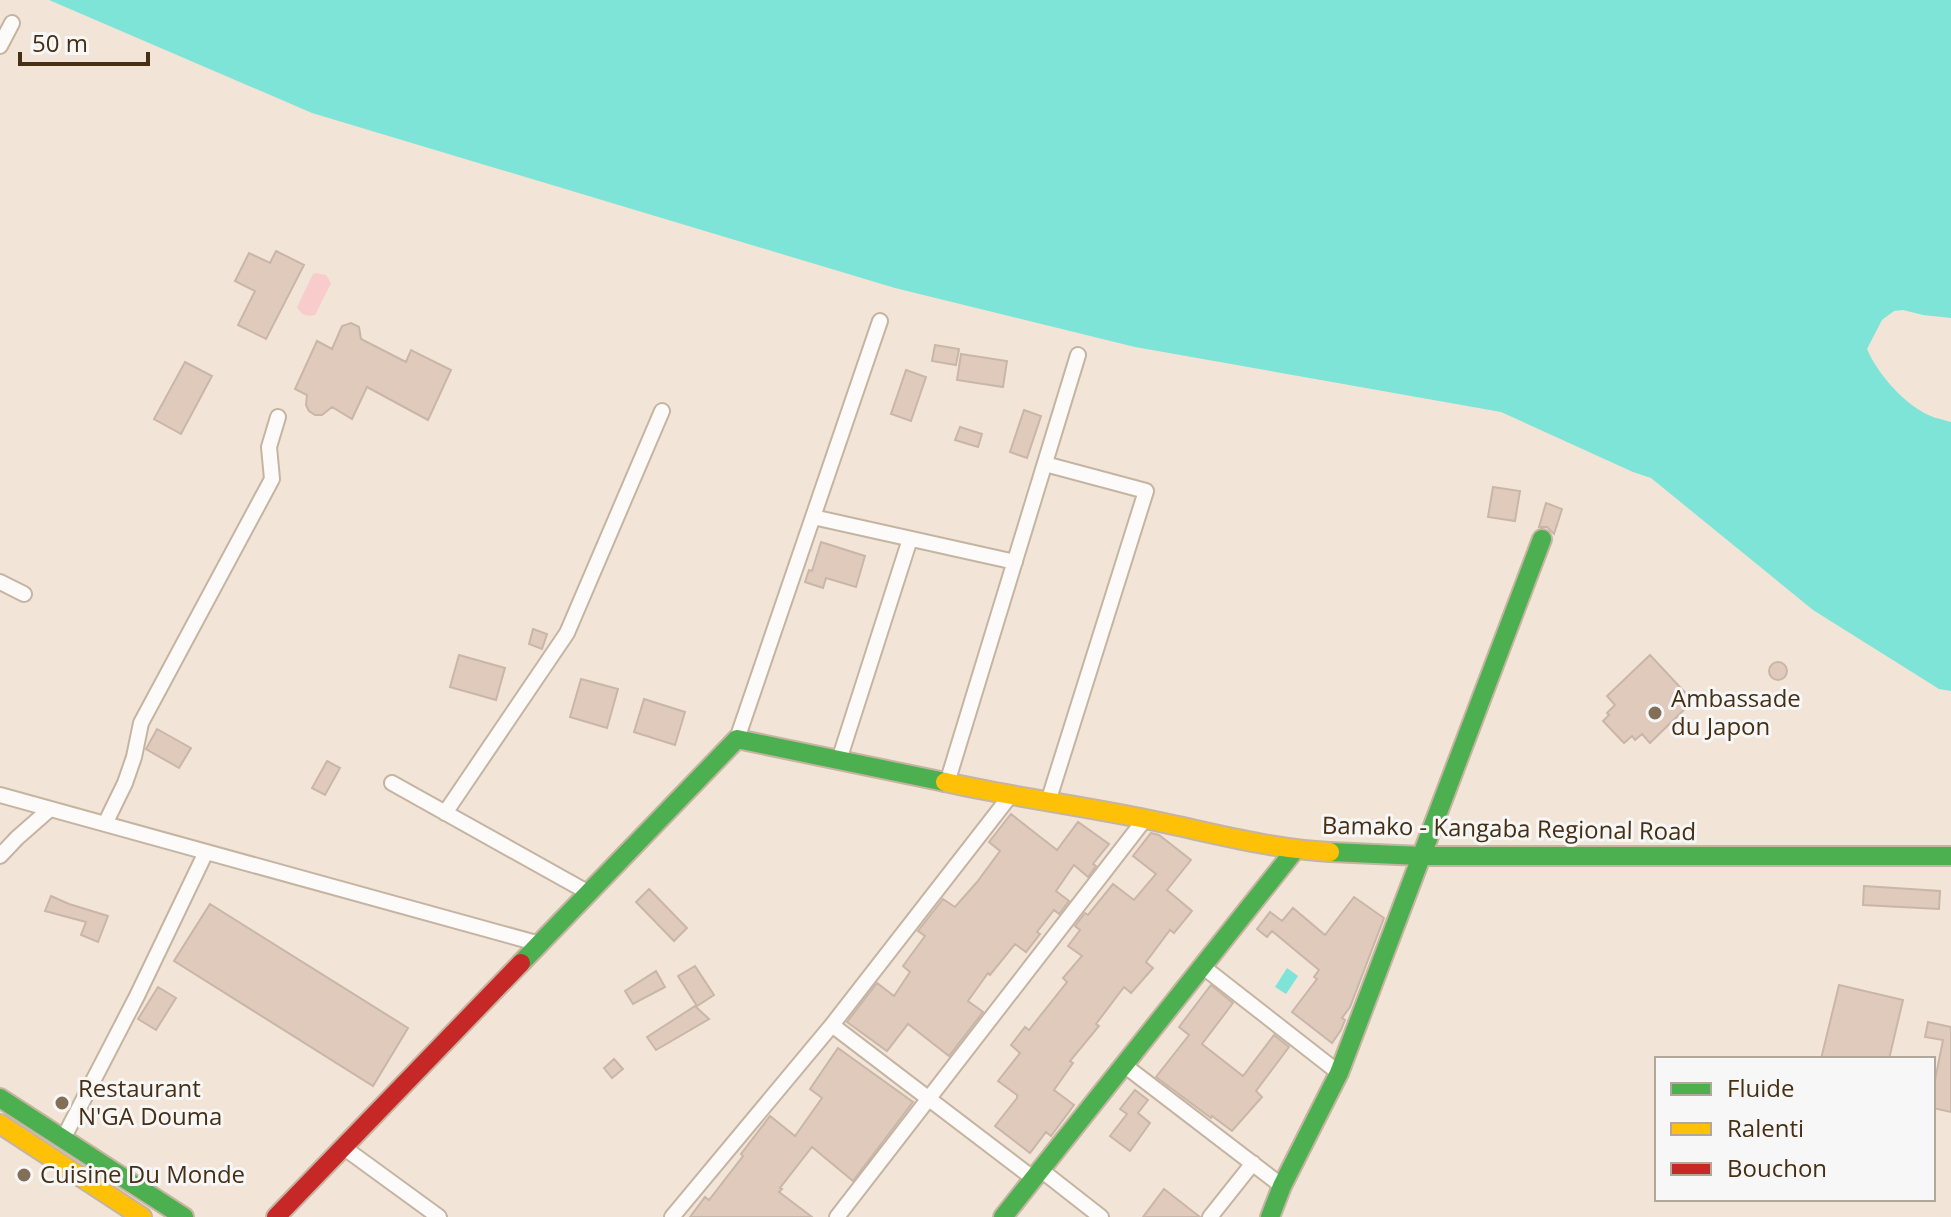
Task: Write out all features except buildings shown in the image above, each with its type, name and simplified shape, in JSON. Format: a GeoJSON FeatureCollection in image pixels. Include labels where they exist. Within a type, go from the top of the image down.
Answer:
{"type":"FeatureCollection","features":[{"type":"Feature","properties":{"kind":"main road"},"geometry":{"type":"LineString","coordinates":[[1270,1217],[1282,1186],[1339,1073],[1542,539]]}},
{"type":"Feature","properties":{"kind":"main road"},"geometry":{"type":"LineString","coordinates":[[276,1217],[737,739],[1010,796],[1145,819],[1295,850]]}},
{"type":"Feature","properties":{"kind":"main road","name":"Bamako - Kangaba Regional Road"},"geometry":{"type":"LineString","coordinates":[[1003,1217],[1295,850],[1421,856],[1951,856]]}},
{"type":"Feature","properties":{"kind":"main road"},"geometry":{"type":"LineString","coordinates":[[0,1098],[184,1217]]}},
{"type":"Feature","properties":{"kind":"main road"},"geometry":{"type":"LineString","coordinates":[[0,1124],[142,1217]]}},
{"type":"Feature","properties":{"kind":"street"},"geometry":{"type":"LineString","coordinates":[[0,46],[12,23]]}},
{"type":"Feature","properties":{"kind":"street"},"geometry":{"type":"LineString","coordinates":[[737,739],[880,321]]}},
{"type":"Feature","properties":{"kind":"street"},"geometry":{"type":"LineString","coordinates":[[947,783],[1078,355]]}},
{"type":"Feature","properties":{"kind":"street"},"geometry":{"type":"LineString","coordinates":[[445,813],[567,633],[662,411]]}},
{"type":"Feature","properties":{"kind":"street"},"geometry":{"type":"LineString","coordinates":[[105,824],[125,783],[141,723],[272,479],[269,447],[278,417]]}},
{"type":"Feature","properties":{"kind":"street"},"geometry":{"type":"LineString","coordinates":[[1045,464],[1146,491],[1048,802]]}},
{"type":"Feature","properties":{"kind":"street"},"geometry":{"type":"LineString","coordinates":[[813,517],[1015,562]]}},
{"type":"Feature","properties":{"kind":"street"},"geometry":{"type":"LineString","coordinates":[[839,760],[910,539]]}},
{"type":"Feature","properties":{"kind":"street"},"geometry":{"type":"LineString","coordinates":[[0,582],[24,594]]}},
{"type":"Feature","properties":{"kind":"street"},"geometry":{"type":"LineString","coordinates":[[392,783],[589,893]]}},
{"type":"Feature","properties":{"kind":"street"},"geometry":{"type":"LineString","coordinates":[[0,795],[540,944]]}},
{"type":"Feature","properties":{"kind":"street"},"geometry":{"type":"LineString","coordinates":[[672,1217],[832,1025],[1010,796]]}},
{"type":"Feature","properties":{"kind":"street"},"geometry":{"type":"LineString","coordinates":[[0,856],[50,809]]}},
{"type":"Feature","properties":{"kind":"street"},"geometry":{"type":"LineString","coordinates":[[837,1217],[1145,819]]}},
{"type":"Feature","properties":{"kind":"street"},"geometry":{"type":"LineString","coordinates":[[63,1139],[137,996],[206,852]]}},
{"type":"Feature","properties":{"kind":"street"},"geometry":{"type":"LineString","coordinates":[[1202,966],[1339,1073]]}},
{"type":"Feature","properties":{"kind":"street"},"geometry":{"type":"LineString","coordinates":[[832,1025],[928,1099],[1101,1217]]}},
{"type":"Feature","properties":{"kind":"street"},"geometry":{"type":"LineString","coordinates":[[1124,1065],[1282,1186]]}},
{"type":"Feature","properties":{"kind":"street"},"geometry":{"type":"LineString","coordinates":[[343,1147],[439,1217]]}},
{"type":"Feature","properties":{"kind":"street"},"geometry":{"type":"LineString","coordinates":[[1210,1217],[1253,1163]]}},
{"type":"Feature","properties":{"kind":"shaded area"},"geometry":{"type":"Polygon","coordinates":[[[316,273],[326,275],[331,283],[315,315],[307,315],[297,307],[316,273]]]}},
{"type":"Feature","properties":{"kind":"water"},"geometry":{"type":"Polygon","coordinates":[[[49,0],[1951,0],[1951,318],[1894,311],[1882,320],[1867,349],[1883,375],[1913,406],[1928,415],[1951,422],[1951,691],[1939,689],[1813,610],[1651,478],[1501,412],[1135,347],[895,288],[312,113],[49,0]]]}},
{"type":"Feature","properties":{"kind":"water"},"geometry":{"type":"Polygon","coordinates":[[[1287,968],[1298,976],[1286,994],[1275,987],[1287,968]]]}},
{"type":"Feature","properties":{"kind":"traffic: fast"},"geometry":{"type":"LineString","coordinates":[[1270,1217],[1282,1186],[1339,1073],[1542,539]]}},
{"type":"Feature","properties":{"kind":"traffic: fast"},"geometry":{"type":"LineString","coordinates":[[521,963],[737,739],[945,782]]}},
{"type":"Feature","properties":{"kind":"traffic: fast"},"geometry":{"type":"LineString","coordinates":[[1003,1217],[1295,850]]}},
{"type":"Feature","properties":{"kind":"traffic: fast"},"geometry":{"type":"LineString","coordinates":[[1330,852],[1421,856],[1951,856]]}},
{"type":"Feature","properties":{"kind":"traffic: fast"},"geometry":{"type":"LineString","coordinates":[[0,1098],[184,1217]]}},
{"type":"Feature","properties":{"kind":"traffic: slow"},"geometry":{"type":"LineString","coordinates":[[945,782],[1262,844],[1330,852]]}},
{"type":"Feature","properties":{"kind":"traffic: slow"},"geometry":{"type":"LineString","coordinates":[[0,1124],[142,1217]]}},
{"type":"Feature","properties":{"kind":"traffic: jam"},"geometry":{"type":"LineString","coordinates":[[276,1217],[521,963]]}},
{"type":"Feature","properties":{"kind":"place","name":"Ambassade du Japon"},"geometry":{"type":"Point","coordinates":[1655,713]}},
{"type":"Feature","properties":{"kind":"place","name":"Restaurant N'GA Douma"},"geometry":{"type":"Point","coordinates":[62,1103]}},
{"type":"Feature","properties":{"kind":"place","name":"Cuisine Du Monde"},"geometry":{"type":"Point","coordinates":[24,1175]}}]}
